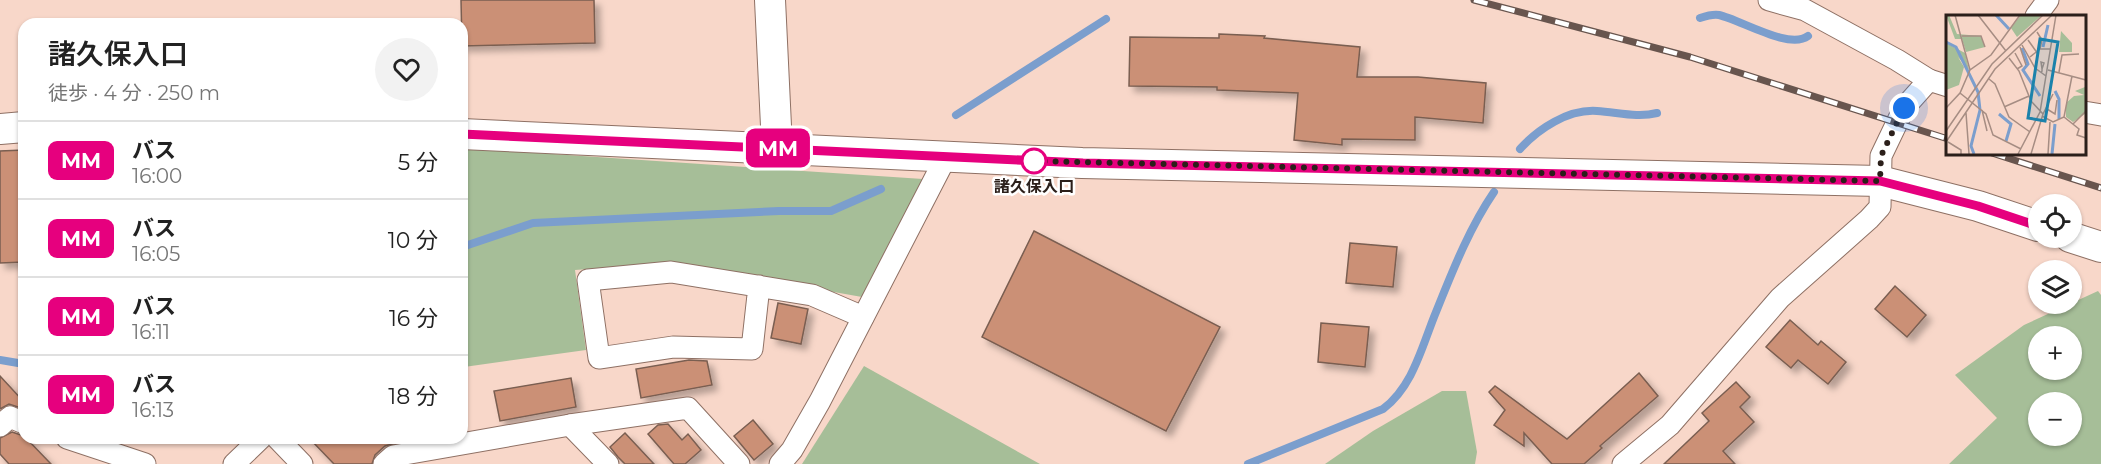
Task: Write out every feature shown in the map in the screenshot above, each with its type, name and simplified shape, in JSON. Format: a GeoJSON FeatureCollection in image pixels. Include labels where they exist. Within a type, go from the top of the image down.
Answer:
{"type":"FeatureCollection","features":[{"type":"Feature","properties":{"kind":"main road"},"geometry":{"type":"LineString","coordinates":[[770,0],[777,147]]}},
{"type":"Feature","properties":{"kind":"main road"},"geometry":{"type":"LineString","coordinates":[[0,129],[18,128]]}},
{"type":"Feature","properties":{"kind":"main road"},"geometry":{"type":"LineString","coordinates":[[468,134],[1083,163],[1880,181],[1978,206],[2028,223]]}},
{"type":"Feature","properties":{"kind":"main road"},"geometry":{"type":"LineString","coordinates":[[2082,241],[2101,247]]}},
{"type":"Feature","properties":{"kind":"street"},"geometry":{"type":"LineString","coordinates":[[2037,15],[2048,0]]}},
{"type":"Feature","properties":{"kind":"street"},"geometry":{"type":"LineString","coordinates":[[1623,464],[1670,425],[1780,298],[1880,207],[1881,156],[1904,108],[1938,83],[1805,10],[1774,1]]}},
{"type":"Feature","properties":{"kind":"street"},"geometry":{"type":"LineString","coordinates":[[2086,112],[2101,115]]}},
{"type":"Feature","properties":{"kind":"street"},"geometry":{"type":"LineString","coordinates":[[780,464],[792,450],[820,401],[947,156]]}},
{"type":"Feature","properties":{"kind":"street"},"geometry":{"type":"LineString","coordinates":[[759,286],[752,349],[673,347],[599,358],[588,280],[671,272],[759,286],[812,295],[863,317]]}},
{"type":"Feature","properties":{"kind":"street"},"geometry":{"type":"LineString","coordinates":[[468,443],[688,408],[739,464]]}},
{"type":"Feature","properties":{"kind":"street"},"geometry":{"type":"LineString","coordinates":[[0,426],[10,417],[18,420]]}},
{"type":"Feature","properties":{"kind":"street"},"geometry":{"type":"LineString","coordinates":[[570,425],[608,464]]}},
{"type":"Feature","properties":{"kind":"street"},"geometry":{"type":"LineString","coordinates":[[78,444],[101,457],[145,464]]}},
{"type":"Feature","properties":{"kind":"street"},"geometry":{"type":"LineString","coordinates":[[234,464],[255,444]]}},
{"type":"Feature","properties":{"kind":"street"},"geometry":{"type":"LineString","coordinates":[[283,444],[302,464]]}},
{"type":"Feature","properties":{"kind":"street"},"geometry":{"type":"LineString","coordinates":[[384,464],[393,456],[462,444]]}},
{"type":"Feature","properties":{"kind":"street"},"geometry":{"type":"LineString","coordinates":[[445,447],[461,464]]}},
{"type":"Feature","properties":{"kind":"green space"},"geometry":{"type":"Polygon","coordinates":[[[468,148],[923,179],[862,297],[671,263],[575,270],[586,350],[468,366],[468,148]]]}},
{"type":"Feature","properties":{"kind":"green space"},"geometry":{"type":"Polygon","coordinates":[[[2098,291],[2101,295],[2101,464],[1949,464],[1997,418],[1955,375],[2024,325],[2048,314],[2082,314],[2082,298],[2098,291]]]}},
{"type":"Feature","properties":{"kind":"green space"},"geometry":{"type":"Polygon","coordinates":[[[864,366],[1040,464],[802,464],[864,366]]]}},
{"type":"Feature","properties":{"kind":"green space"},"geometry":{"type":"Polygon","coordinates":[[[1442,391],[1466,391],[1477,452],[1475,464],[1325,464],[1373,431],[1442,391]]]}},
{"type":"Feature","properties":{"kind":"building"},"geometry":{"type":"Polygon","coordinates":[[[461,0],[594,0],[595,43],[468,46],[468,18],[461,18],[461,0]]]}},
{"type":"Feature","properties":{"kind":"building"},"geometry":{"type":"Polygon","coordinates":[[[1219,34],[1265,36],[1264,38],[1360,47],[1357,77],[1418,77],[1486,83],[1483,123],[1415,117],[1415,140],[1342,139],[1342,145],[1294,140],[1298,93],[1217,90],[1217,87],[1129,86],[1130,37],[1219,38],[1219,34]]]}},
{"type":"Feature","properties":{"kind":"building"},"geometry":{"type":"Polygon","coordinates":[[[18,150],[18,262],[0,263],[0,151],[18,150]]]}},
{"type":"Feature","properties":{"kind":"building"},"geometry":{"type":"Polygon","coordinates":[[[1034,231],[1220,327],[1166,431],[982,337],[1034,231]]]}},
{"type":"Feature","properties":{"kind":"building"},"geometry":{"type":"Polygon","coordinates":[[[1350,243],[1397,247],[1393,287],[1346,283],[1350,243]]]}},
{"type":"Feature","properties":{"kind":"building"},"geometry":{"type":"Polygon","coordinates":[[[1895,286],[1926,315],[1907,337],[1875,309],[1895,286]]]}},
{"type":"Feature","properties":{"kind":"building"},"geometry":{"type":"Polygon","coordinates":[[[778,303],[808,309],[801,344],[771,338],[778,303]]]}},
{"type":"Feature","properties":{"kind":"building"},"geometry":{"type":"Polygon","coordinates":[[[1790,320],[1818,345],[1821,341],[1846,362],[1828,384],[1798,360],[1791,368],[1766,347],[1790,320]]]}},
{"type":"Feature","properties":{"kind":"building"},"geometry":{"type":"Polygon","coordinates":[[[1321,323],[1369,327],[1365,367],[1318,362],[1321,323]]]}},
{"type":"Feature","properties":{"kind":"building"},"geometry":{"type":"Polygon","coordinates":[[[689,360],[707,361],[712,385],[641,398],[636,369],[689,360]]]}},
{"type":"Feature","properties":{"kind":"building"},"geometry":{"type":"Polygon","coordinates":[[[1639,373],[1658,396],[1600,446],[1602,448],[1584,464],[1552,464],[1524,433],[1524,446],[1494,425],[1505,410],[1489,392],[1495,386],[1567,439],[1639,373]]]}},
{"type":"Feature","properties":{"kind":"building"},"geometry":{"type":"Polygon","coordinates":[[[0,376],[18,396],[18,407],[9,404],[0,409],[0,376]]]}},
{"type":"Feature","properties":{"kind":"building"},"geometry":{"type":"Polygon","coordinates":[[[571,378],[576,407],[500,421],[494,391],[571,378]]]}},
{"type":"Feature","properties":{"kind":"building"},"geometry":{"type":"Polygon","coordinates":[[[1736,382],[1750,397],[1740,407],[1754,422],[1723,451],[1735,464],[1664,464],[1709,421],[1702,413],[1736,382]]]}},
{"type":"Feature","properties":{"kind":"building"},"geometry":{"type":"Polygon","coordinates":[[[753,420],[773,444],[754,460],[734,436],[753,420]]]}},
{"type":"Feature","properties":{"kind":"building"},"geometry":{"type":"Polygon","coordinates":[[[668,424],[682,440],[688,434],[701,450],[685,464],[674,464],[648,434],[658,425],[668,424]]]}},
{"type":"Feature","properties":{"kind":"building"},"geometry":{"type":"Polygon","coordinates":[[[12,432],[18,434],[18,444],[32,444],[51,464],[9,464],[0,454],[0,438],[12,432]]]}},
{"type":"Feature","properties":{"kind":"building"},"geometry":{"type":"Polygon","coordinates":[[[625,433],[654,464],[625,464],[618,457],[610,447],[625,433]]]}},
{"type":"Feature","properties":{"kind":"building"},"geometry":{"type":"Polygon","coordinates":[[[315,444],[392,444],[385,446],[375,455],[372,464],[334,464],[315,444]]]}},
{"type":"Feature","properties":{"kind":"waterway"},"geometry":{"type":"LineString","coordinates":[[1700,18],[1719,15],[1777,37],[1800,39],[1808,36]]}},
{"type":"Feature","properties":{"kind":"waterway"},"geometry":{"type":"LineString","coordinates":[[956,115],[1106,19]]}},
{"type":"Feature","properties":{"kind":"waterway"},"geometry":{"type":"LineString","coordinates":[[1520,149],[1554,122],[1575,113],[1586,111],[1634,115],[1657,113]]}},
{"type":"Feature","properties":{"kind":"waterway"},"geometry":{"type":"LineString","coordinates":[[468,245],[533,223],[779,211],[831,211],[881,189]]}},
{"type":"Feature","properties":{"kind":"waterway"},"geometry":{"type":"LineString","coordinates":[[1248,464],[1383,409],[1393,400],[1414,367],[1461,253],[1494,192]]}},
{"type":"Feature","properties":{"kind":"waterway"},"geometry":{"type":"LineString","coordinates":[[0,360],[18,363]]}},
{"type":"Feature","properties":{"kind":"railway"},"geometry":{"type":"LineString","coordinates":[[1474,0],[1690,57],[1946,138]]}},
{"type":"Feature","properties":{"kind":"railway"},"geometry":{"type":"LineString","coordinates":[[1995,154],[2101,188]]}},
{"type":"Feature","properties":{"kind":"bus line","name":"MM"},"geometry":{"type":"LineString","coordinates":[[468,134],[1083,163],[1880,181],[1978,206],[2028,223]]}},
{"type":"Feature","properties":{"kind":"place","name":"諸久保入口"},"geometry":{"type":"Point","coordinates":[1034,161]}},
{"type":"Feature","properties":{"kind":"route"},"geometry":{"type":"LineString","coordinates":[[1034,161],[1880,181],[1881,156],[1904,108]]}}]}
